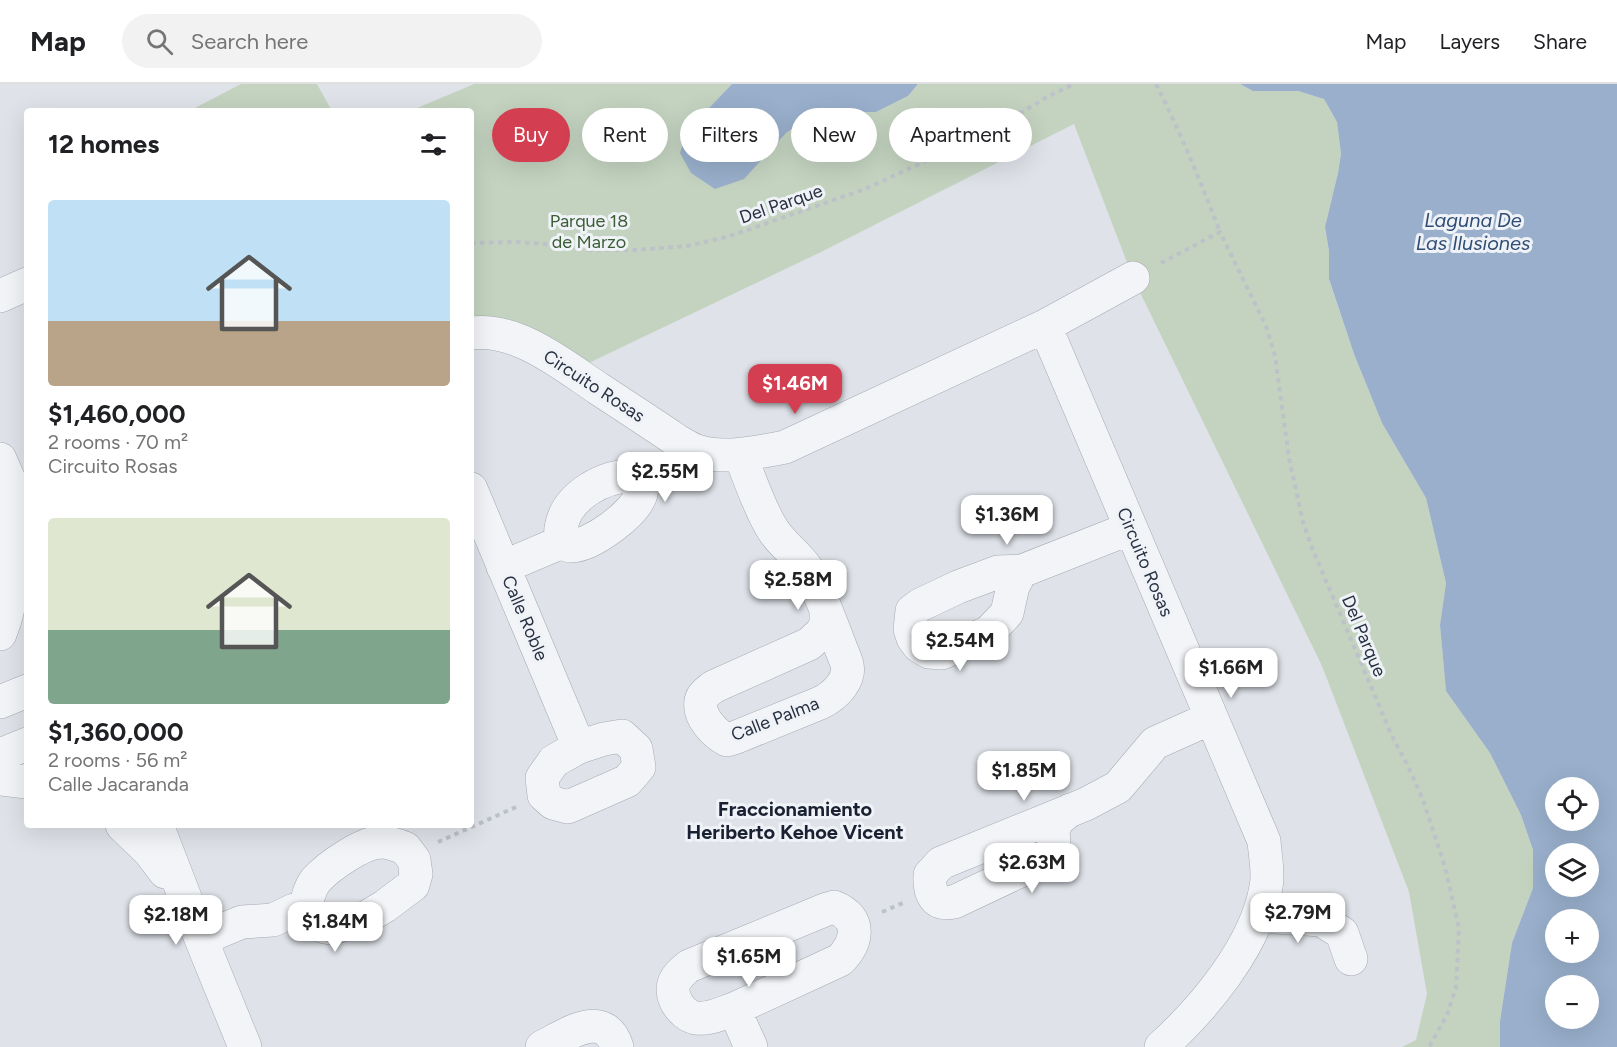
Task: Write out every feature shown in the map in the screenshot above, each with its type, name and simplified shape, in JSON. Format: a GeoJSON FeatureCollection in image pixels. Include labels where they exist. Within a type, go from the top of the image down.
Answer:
{"type":"FeatureCollection","features":[{"type":"Feature","properties":{"kind":"street","name":"Circuito Rosas"},"geometry":{"type":"LineString","coordinates":[[474,333],[504,335],[553,358],[676,440],[698,452],[718,455],[748,454],[785,447],[1045,327],[1133,278]]}},
{"type":"Feature","properties":{"kind":"street"},"geometry":{"type":"LineString","coordinates":[[0,296],[24,285]]}},
{"type":"Feature","properties":{"kind":"street","name":"Circuito Rosas"},"geometry":{"type":"LineString","coordinates":[[1045,327],[1264,841],[1267,885],[1244,946],[1203,1006],[1161,1047]]}},
{"type":"Feature","properties":{"kind":"street"},"geometry":{"type":"LineString","coordinates":[[641,484],[698,452]]}},
{"type":"Feature","properties":{"kind":"street","name":"Calle Palma"},"geometry":{"type":"LineString","coordinates":[[740,454],[774,532],[803,562],[814,584],[826,612],[848,667],[848,674],[831,698],[727,740],[713,730],[702,712],[701,702],[705,692],[809,644],[822,632],[826,624],[826,612]]}},
{"type":"Feature","properties":{"kind":"street"},"geometry":{"type":"LineString","coordinates":[[6,474],[24,513]]}},
{"type":"Feature","properties":{"kind":"street"},"geometry":{"type":"LineString","coordinates":[[0,634],[12,587],[15,547],[6,474]]}},
{"type":"Feature","properties":{"kind":"street"},"geometry":{"type":"LineString","coordinates":[[503,567],[561,542],[569,546],[587,542],[612,527],[623,518],[641,494],[641,484],[634,476],[625,476],[593,486],[571,505],[561,529],[561,542]]}},
{"type":"Feature","properties":{"kind":"street","name":"Calle Roble"},"geometry":{"type":"LineString","coordinates":[[474,496],[579,747]]}},
{"type":"Feature","properties":{"kind":"street"},"geometry":{"type":"LineString","coordinates":[[1022,571],[1131,528]]}},
{"type":"Feature","properties":{"kind":"street"},"geometry":{"type":"LineString","coordinates":[[0,702],[24,692]]}},
{"type":"Feature","properties":{"kind":"street"},"geometry":{"type":"LineString","coordinates":[[931,891],[930,875],[941,863],[1118,788],[1155,743],[1212,718]]}},
{"type":"Feature","properties":{"kind":"street"},"geometry":{"type":"LineString","coordinates":[[622,736],[636,749],[639,767],[627,781],[568,807],[553,803],[544,795],[542,778],[554,761],[579,747],[622,736]]}},
{"type":"Feature","properties":{"kind":"street"},"geometry":{"type":"LineString","coordinates":[[0,755],[24,745]]}},
{"type":"Feature","properties":{"kind":"street"},"geometry":{"type":"LineString","coordinates":[[0,779],[24,782]]}},
{"type":"Feature","properties":{"kind":"street"},"geometry":{"type":"LineString","coordinates":[[125,828],[149,851],[171,881],[198,933]]}},
{"type":"Feature","properties":{"kind":"street"},"geometry":{"type":"LineString","coordinates":[[158,828],[245,1047]]}},
{"type":"Feature","properties":{"kind":"street"},"geometry":{"type":"LineString","coordinates":[[198,933],[242,922],[273,920],[294,910],[305,911],[321,926],[331,928],[362,920],[413,885],[416,874],[414,860],[405,848],[383,842],[357,851],[316,880],[307,895],[305,911]]}},
{"type":"Feature","properties":{"kind":"street"},"geometry":{"type":"LineString","coordinates":[[834,907],[849,915],[854,925],[852,944],[840,960],[734,1009],[704,1018],[695,1018],[684,1013],[674,993],[675,981],[689,966],[827,909],[834,907]]}},
{"type":"Feature","properties":{"kind":"street"},"geometry":{"type":"LineString","coordinates":[[1257,916],[1321,920],[1342,933],[1352,958]]}},
{"type":"Feature","properties":{"kind":"street"},"geometry":{"type":"LineString","coordinates":[[734,1009],[751,1047]]}},
{"type":"Feature","properties":{"kind":"street"},"geometry":{"type":"LineString","coordinates":[[542,1047],[593,1025],[610,1032],[617,1047]]}},
{"type":"Feature","properties":{"kind":"path","name":"Del Parque"},"geometry":{"type":"LineString","coordinates":[[474,243],[516,242],[560,245],[588,250],[635,250],[687,246],[730,236],[865,189],[954,148],[1074,84]]}},
{"type":"Feature","properties":{"kind":"path","name":"Del Parque"},"geometry":{"type":"LineString","coordinates":[[1156,84],[1203,186],[1220,232],[1266,326],[1275,356],[1288,458],[1303,522],[1392,736],[1423,800],[1445,867],[1459,929],[1456,987],[1447,1016],[1429,1047]]}},
{"type":"Feature","properties":{"kind":"path"},"geometry":{"type":"LineString","coordinates":[[1133,278],[1220,232]]}},
{"type":"Feature","properties":{"kind":"path"},"geometry":{"type":"LineString","coordinates":[[474,826],[544,795]]}},
{"type":"Feature","properties":{"kind":"path"},"geometry":{"type":"LineString","coordinates":[[410,855],[470,828]]}},
{"type":"Feature","properties":{"kind":"path"},"geometry":{"type":"LineString","coordinates":[[854,925],[931,891]]}},
{"type":"Feature","properties":{"kind":"green space"},"geometry":{"type":"Polygon","coordinates":[[[241,84],[317,84],[330,108],[195,108],[241,84]]]}},
{"type":"Feature","properties":{"kind":"green space","name":"Parque 18 de Marzo"},"geometry":{"type":"Polygon","coordinates":[[[474,84],[732,84],[709,108],[680,108],[680,162],[779,162],[779,133],[786,133],[791,130],[791,162],[877,162],[877,112],[908,96],[918,84],[1240,84],[1253,91],[1298,91],[1324,99],[1337,122],[1341,154],[1325,227],[1329,251],[1329,280],[1354,354],[1382,423],[1426,498],[1446,583],[1440,625],[1446,691],[1490,753],[1521,815],[1533,850],[1533,888],[1512,943],[1500,1021],[1500,1047],[1402,1047],[1416,1040],[1427,994],[1409,892],[1322,666],[1133,278],[1074,124],[1032,145],[1032,108],[889,108],[889,162],[999,162],[821,252],[572,371],[474,334],[474,108],[417,108],[474,84]]]}},
{"type":"Feature","properties":{"kind":"water"},"geometry":{"type":"Polygon","coordinates":[[[732,84],[918,84],[908,96],[877,112],[877,108],[791,108],[791,130],[779,141],[779,108],[709,108],[732,84]]]}},
{"type":"Feature","properties":{"kind":"water","name":"Laguna De Las Ilusiones"},"geometry":{"type":"Polygon","coordinates":[[[1240,84],[1617,84],[1617,1047],[1500,1047],[1500,1021],[1512,943],[1533,888],[1533,850],[1521,815],[1490,753],[1446,691],[1440,625],[1446,583],[1426,498],[1382,423],[1354,354],[1329,279],[1329,251],[1325,227],[1341,154],[1337,122],[1324,99],[1298,91],[1253,91],[1240,84]]]}},
{"type":"Feature","properties":{"kind":"water"},"geometry":{"type":"Polygon","coordinates":[[[685,162],[760,162],[744,179],[715,189],[691,173],[685,162]]]}},
{"type":"Feature","properties":{"kind":"district","name":"Fraccionamiento Heriberto Kehoe Vicent"},"geometry":{"type":"Point","coordinates":[795,820]}}]}
